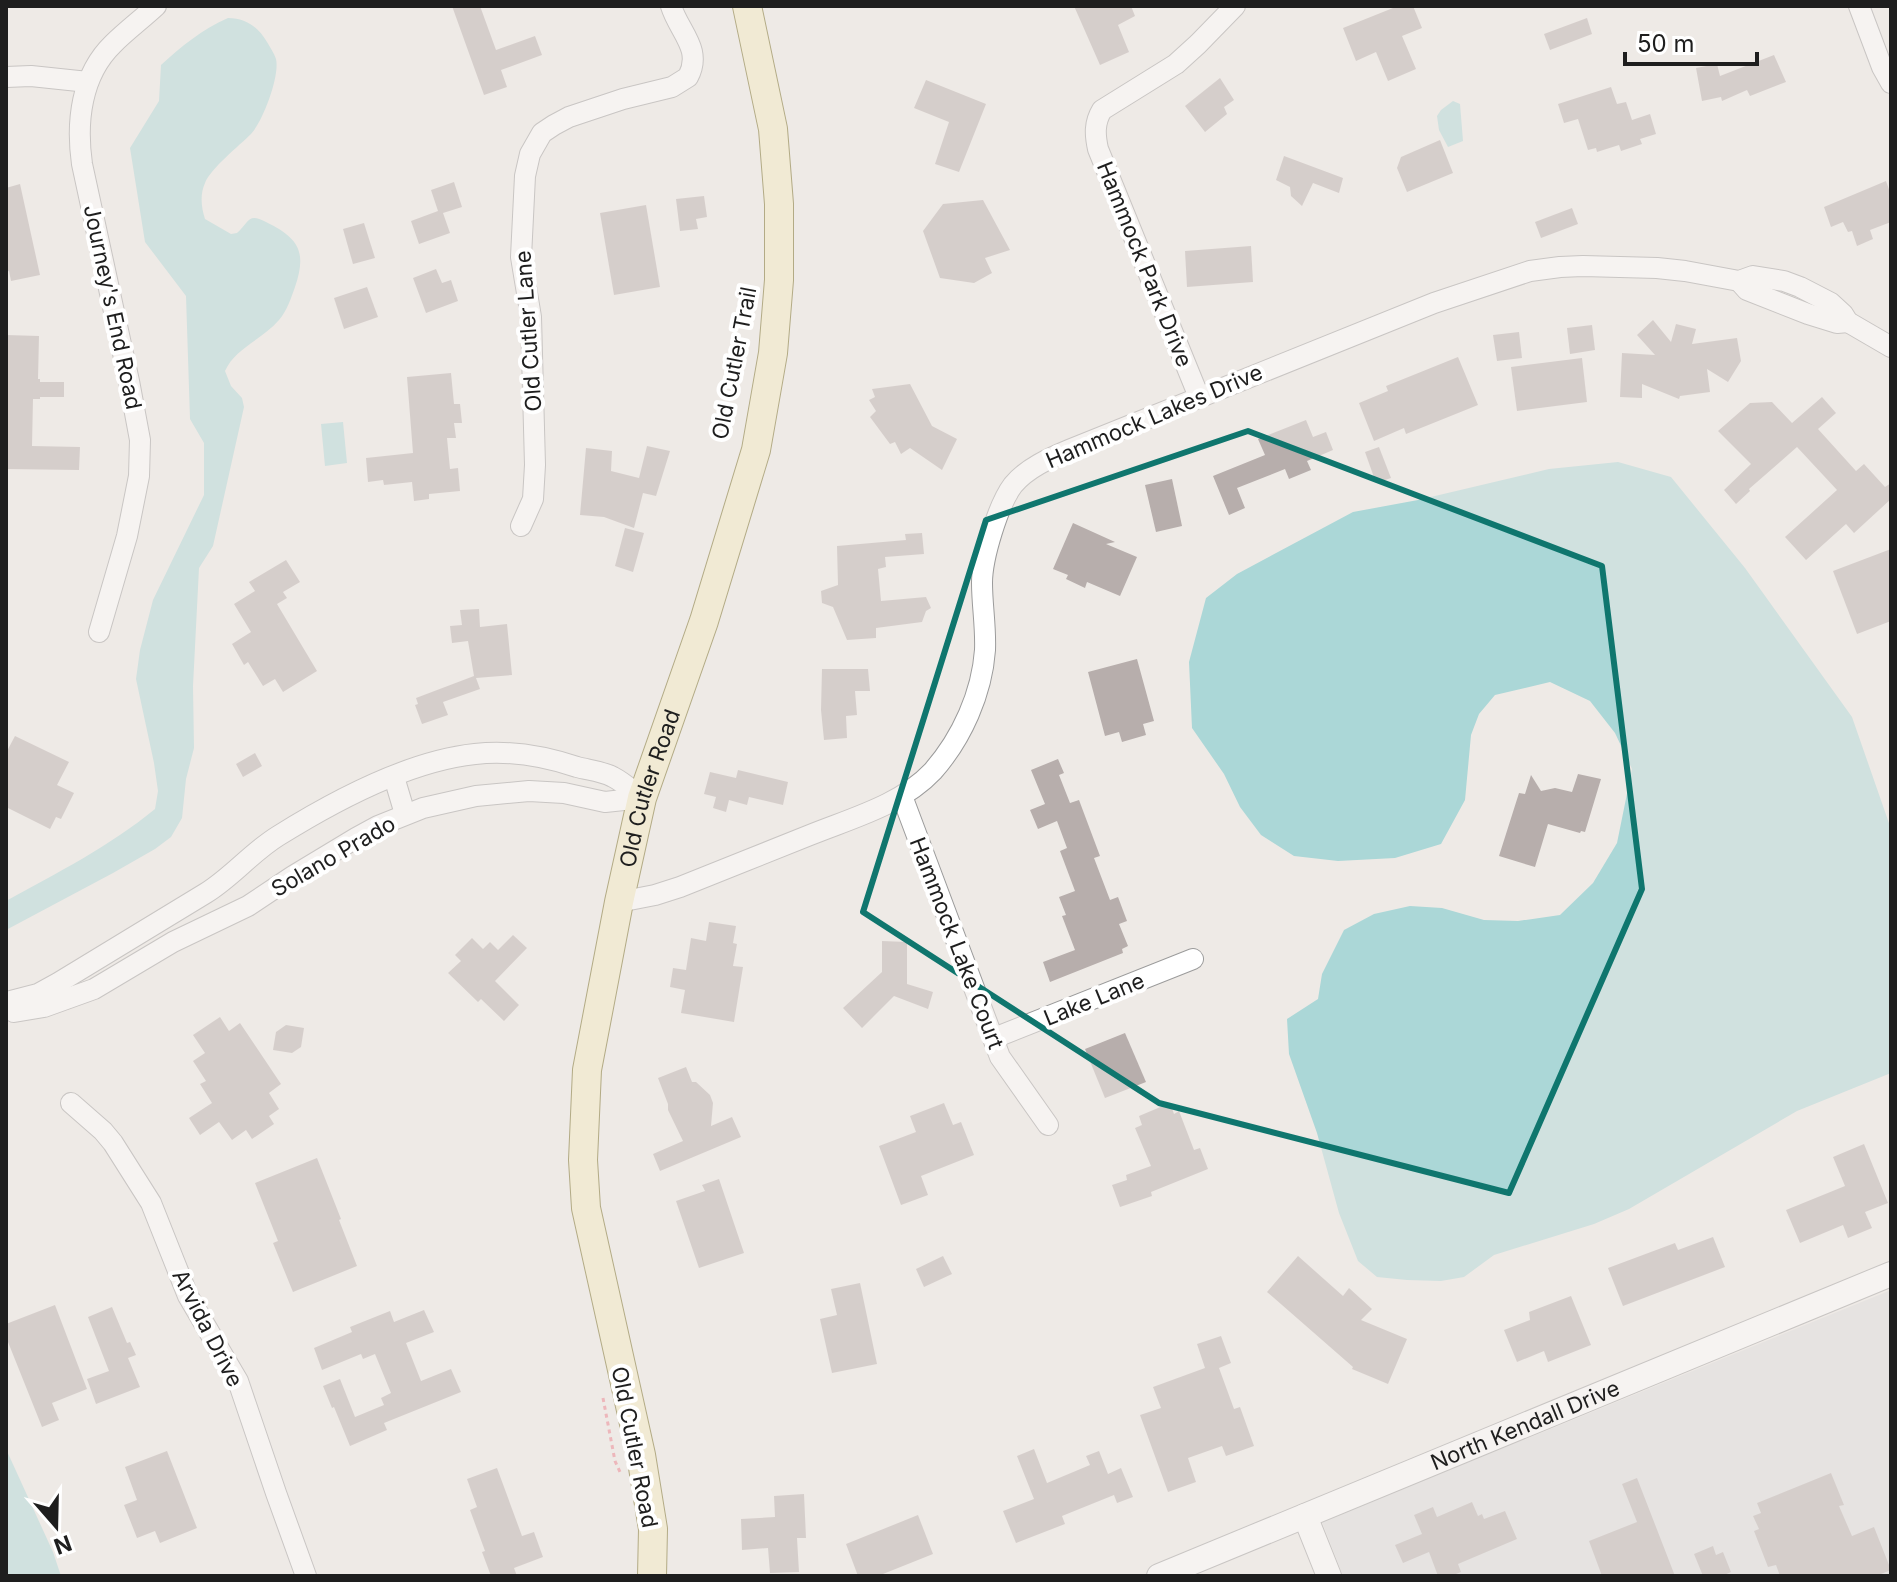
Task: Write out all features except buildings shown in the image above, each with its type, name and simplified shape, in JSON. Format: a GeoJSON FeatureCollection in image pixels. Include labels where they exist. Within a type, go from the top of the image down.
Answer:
{"type":"FeatureCollection","features":[{"type":"Feature","properties":{"kind":"main road","name":"Old Cutler Road"},"geometry":{"type":"LineString","coordinates":[[652,1576],[653,1529],[641,1455],[586,1208],[583,1160],[587,1070],[642,798],[704,621],[756,450],[773,353],[779,280],[779,204],[773,129],[747,6]]}},
{"type":"Feature","properties":{"kind":"street","name":"Journey's End Road"},"geometry":{"type":"LineString","coordinates":[[99,632],[127,536],[139,476],[140,440],[80,148],[80,119],[92,71],[112,45],[156,6]]}},
{"type":"Feature","properties":{"kind":"street","name":"Old Cutler Lane"},"geometry":{"type":"LineString","coordinates":[[521,526],[533,499],[535,465],[531,317],[521,257],[525,176],[530,154],[542,133],[569,117],[672,87],[688,77],[694,62],[693,51],[671,6]]}},
{"type":"Feature","properties":{"kind":"street","name":"Hammock Park Drive"},"geometry":{"type":"LineString","coordinates":[[1199,397],[1098,149],[1095,131],[1102,110],[1176,64],[1235,6]]}},
{"type":"Feature","properties":{"kind":"street"},"geometry":{"type":"LineString","coordinates":[[1859,6],[1891,83]]}},
{"type":"Feature","properties":{"kind":"street"},"geometry":{"type":"LineString","coordinates":[[6,77],[31,76],[88,82]]}},
{"type":"Feature","properties":{"kind":"street","name":"Hammock Lakes Drive"},"geometry":{"type":"LineString","coordinates":[[619,902],[680,887],[871,811],[919,784],[960,733],[977,688],[985,649],[982,583],[986,556],[1001,509],[1014,484],[1056,456],[1434,303],[1530,271],[1583,266],[1639,267],[1685,271],[1739,281],[1747,290],[1808,314],[1837,323],[1848,322],[1891,347]]}},
{"type":"Feature","properties":{"kind":"street","name":"Solano Prado"},"geometry":{"type":"LineString","coordinates":[[476,754],[513,754],[562,762],[612,776],[642,798],[605,802],[564,793],[529,791],[476,796],[405,814],[356,838],[248,906],[189,934],[94,989],[44,1007],[13,1013],[6,1008],[11,1001],[45,991],[220,885],[276,837],[337,801],[442,760],[476,754]]}},
{"type":"Feature","properties":{"kind":"street"},"geometry":{"type":"LineString","coordinates":[[394,777],[405,814]]}},
{"type":"Feature","properties":{"kind":"street","name":"Hammock Lake Court"},"geometry":{"type":"LineString","coordinates":[[902,796],[1000,1057],[1048,1125]]}},
{"type":"Feature","properties":{"kind":"street"},"geometry":{"type":"LineString","coordinates":[[177,911],[189,934]]}},
{"type":"Feature","properties":{"kind":"street","name":"Lake Lane"},"geometry":{"type":"LineString","coordinates":[[994,1038],[1193,959]]}},
{"type":"Feature","properties":{"kind":"street"},"geometry":{"type":"LineString","coordinates":[[83,968],[94,989]]}},
{"type":"Feature","properties":{"kind":"street","name":"Arvida Drive"},"geometry":{"type":"LineString","coordinates":[[71,1103],[113,1143],[151,1203],[188,1296],[238,1381],[306,1576]]}},
{"type":"Feature","properties":{"kind":"street","name":"North Kendall Drive"},"geometry":{"type":"LineString","coordinates":[[1159,1576],[1891,1274]]}},
{"type":"Feature","properties":{"kind":"street"},"geometry":{"type":"LineString","coordinates":[[1305,1516],[1329,1576]]}},
{"type":"Feature","properties":{"kind":"highlighted area"},"geometry":{"type":"Polygon","coordinates":[[[1248,431],[1602,566],[1642,889],[1509,1193],[1159,1103],[863,912],[986,520],[1248,431]]]}},
{"type":"Feature","properties":{"kind":"shaded area"},"geometry":{"type":"Polygon","coordinates":[[[1891,1290],[1891,1576],[1343,1576],[1322,1522],[1891,1290]]]}},
{"type":"Feature","properties":{"kind":"water"},"geometry":{"type":"Polygon","coordinates":[[[228,18],[251,24],[260,32],[276,59],[277,67],[270,98],[256,128],[219,164],[205,183],[202,205],[205,219],[231,234],[237,233],[252,218],[260,219],[293,240],[300,255],[300,264],[295,287],[282,316],[235,356],[225,371],[231,386],[242,398],[244,407],[213,546],[199,568],[193,686],[194,748],[186,779],[182,818],[171,837],[155,849],[6,930],[6,901],[102,847],[155,809],[158,791],[154,763],[136,679],[153,600],[204,495],[204,443],[190,419],[186,296],[145,242],[130,148],[159,101],[161,65],[201,33],[228,18]]]}},
{"type":"Feature","properties":{"kind":"water"},"geometry":{"type":"Polygon","coordinates":[[[1453,101],[1460,104],[1463,141],[1448,147],[1439,130],[1437,116],[1453,101]]]}},
{"type":"Feature","properties":{"kind":"water"},"geometry":{"type":"Polygon","coordinates":[[[343,422],[347,463],[325,466],[321,424],[343,422]]]}},
{"type":"Feature","properties":{"kind":"water"},"geometry":{"type":"Polygon","coordinates":[[[1618,462],[1671,477],[1745,568],[1852,717],[1891,829],[1891,1073],[1797,1111],[1629,1209],[1594,1224],[1494,1255],[1464,1277],[1441,1281],[1377,1277],[1358,1261],[1339,1213],[1317,1133],[1289,1054],[1287,1019],[1318,999],[1322,974],[1344,930],[1374,914],[1410,906],[1442,908],[1484,920],[1518,921],[1560,915],[1593,883],[1617,843],[1632,769],[1615,733],[1590,701],[1550,682],[1495,695],[1479,714],[1471,735],[1465,800],[1441,844],[1395,858],[1338,861],[1294,856],[1261,835],[1240,807],[1224,774],[1192,728],[1189,662],[1206,598],[1237,574],[1353,512],[1549,469],[1618,462]]]}},
{"type":"Feature","properties":{"kind":"water"},"geometry":{"type":"Polygon","coordinates":[[[6,1449],[53,1552],[61,1576],[6,1576],[6,1449]]]}}]}
